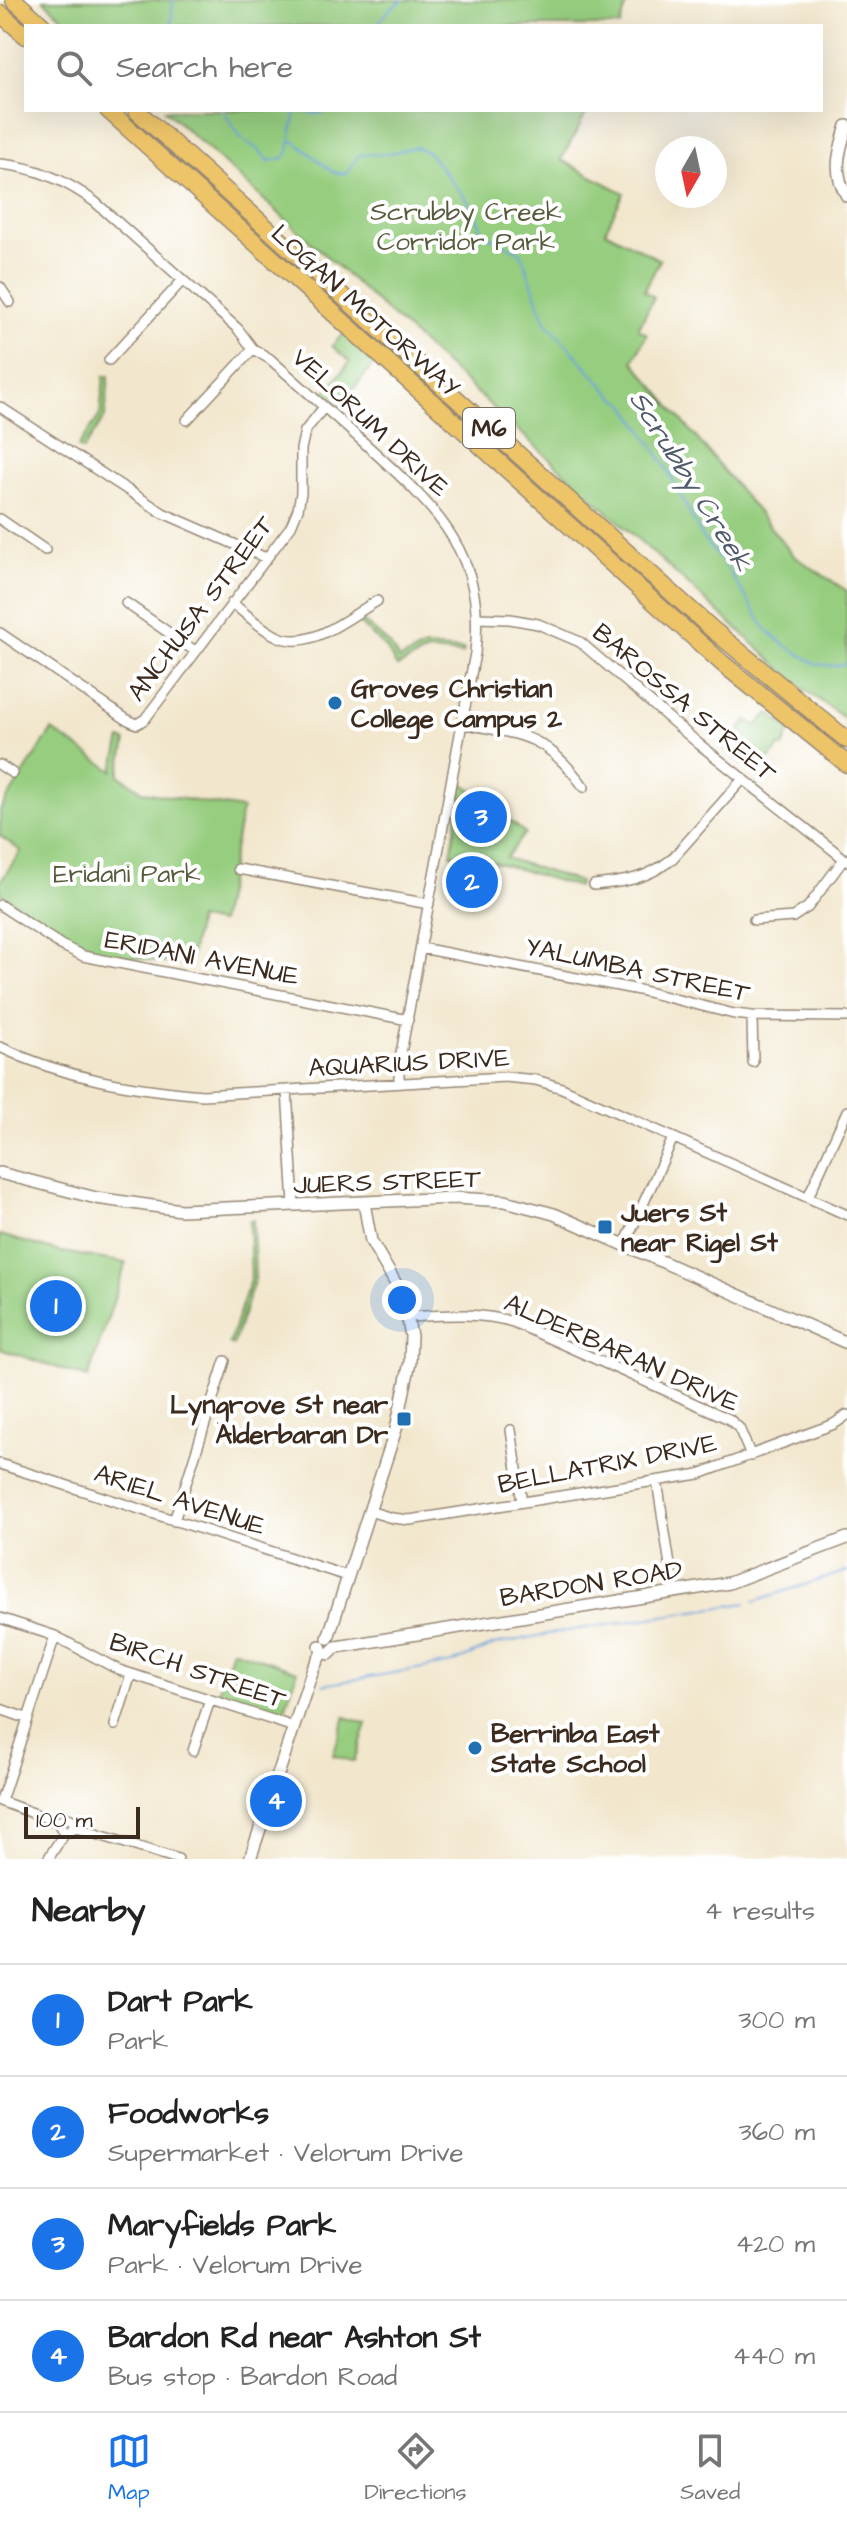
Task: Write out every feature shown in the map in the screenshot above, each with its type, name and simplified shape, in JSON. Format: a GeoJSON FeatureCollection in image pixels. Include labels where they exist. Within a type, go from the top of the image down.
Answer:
{"type":"FeatureCollection","features":[{"type":"Feature","properties":{"kind":"highway"},"geometry":{"type":"LineString","coordinates":[[14,0],[39,23]]}},
{"type":"Feature","properties":{"kind":"highway"},"geometry":{"type":"LineString","coordinates":[[0,13],[22,32]]}},
{"type":"Feature","properties":{"kind":"highway","name":"LOGAN MOTORWAY"},"geometry":{"type":"LineString","coordinates":[[110,112],[722,663],[847,764]]}},
{"type":"Feature","properties":{"kind":"highway","name":"LOGAN MOTORWAY"},"geometry":{"type":"LineString","coordinates":[[138,112],[712,629],[847,740]]}},
{"type":"Feature","properties":{"kind":"street"},"geometry":{"type":"LineString","coordinates":[[847,126],[837,158],[847,196]]}},
{"type":"Feature","properties":{"kind":"street","name":"VELORUM DRIVE"},"geometry":{"type":"LineString","coordinates":[[0,164],[37,171],[61,180],[84,194],[238,329],[253,349],[270,359],[413,487],[444,522],[459,548],[468,571],[477,618],[475,653],[399,1064],[399,1083]]}},
{"type":"Feature","properties":{"kind":"street"},"geometry":{"type":"LineString","coordinates":[[109,360],[183,280]]}},
{"type":"Feature","properties":{"kind":"street"},"geometry":{"type":"LineString","coordinates":[[0,287],[10,302]]}},
{"type":"Feature","properties":{"kind":"street"},"geometry":{"type":"LineString","coordinates":[[187,420],[253,349]]}},
{"type":"Feature","properties":{"kind":"street"},"geometry":{"type":"LineString","coordinates":[[0,407],[20,417],[163,513],[266,558]]}},
{"type":"Feature","properties":{"kind":"street","name":"ANCHUSA STREET"},"geometry":{"type":"LineString","coordinates":[[0,633],[126,719],[137,724],[145,719],[291,526],[301,493],[301,449],[305,431],[324,407]]}},
{"type":"Feature","properties":{"kind":"street"},"geometry":{"type":"LineString","coordinates":[[0,519],[45,550]]}},
{"type":"Feature","properties":{"kind":"street"},"geometry":{"type":"LineString","coordinates":[[232,603],[274,635],[298,640],[326,631],[377,601]]}},
{"type":"Feature","properties":{"kind":"street"},"geometry":{"type":"LineString","coordinates":[[126,603],[195,651]]}},
{"type":"Feature","properties":{"kind":"street","name":"BAROSSA STREET"},"geometry":{"type":"LineString","coordinates":[[477,618],[538,624],[580,642],[743,779],[846,860]]}},
{"type":"Feature","properties":{"kind":"street"},"geometry":{"type":"LineString","coordinates":[[462,723],[541,743],[563,760],[584,787]]}},
{"type":"Feature","properties":{"kind":"street"},"geometry":{"type":"LineString","coordinates":[[0,765],[12,773]]}},
{"type":"Feature","properties":{"kind":"street"},"geometry":{"type":"LineString","coordinates":[[594,885],[630,881],[659,869],[672,859],[743,779]]}},
{"type":"Feature","properties":{"kind":"street"},"geometry":{"type":"LineString","coordinates":[[754,920],[793,917],[808,907],[846,860]]}},
{"type":"Feature","properties":{"kind":"street"},"geometry":{"type":"LineString","coordinates":[[238,869],[429,904]]}},
{"type":"Feature","properties":{"kind":"street"},"geometry":{"type":"LineString","coordinates":[[0,920],[4,907]]}},
{"type":"Feature","properties":{"kind":"street","name":"ERIDANI AVENUE"},"geometry":{"type":"LineString","coordinates":[[4,907],[83,956],[408,1020]]}},
{"type":"Feature","properties":{"kind":"street","name":"YALUMBA STREET"},"geometry":{"type":"LineString","coordinates":[[421,948],[639,990],[752,1016],[847,1017]]}},
{"type":"Feature","properties":{"kind":"street"},"geometry":{"type":"LineString","coordinates":[[752,1016],[753,1062]]}},
{"type":"Feature","properties":{"kind":"street","name":"AQUARIUS DRIVE"},"geometry":{"type":"LineString","coordinates":[[0,1047],[51,1069],[161,1092],[203,1095],[505,1077],[536,1080],[562,1088],[847,1215]]}},
{"type":"Feature","properties":{"kind":"street"},"geometry":{"type":"LineString","coordinates":[[287,1090],[294,1205]]}},
{"type":"Feature","properties":{"kind":"street"},"geometry":{"type":"LineString","coordinates":[[808,1197],[847,1111]]}},
{"type":"Feature","properties":{"kind":"street"},"geometry":{"type":"LineString","coordinates":[[625,1244],[673,1138]]}},
{"type":"Feature","properties":{"kind":"street","name":"JUERS STREET"},"geometry":{"type":"LineString","coordinates":[[0,1173],[96,1198],[181,1210],[455,1198],[505,1201],[554,1214],[847,1343]]}},
{"type":"Feature","properties":{"kind":"street"},"geometry":{"type":"LineString","coordinates":[[250,1859],[313,1669],[322,1652],[320,1644],[332,1643],[347,1576],[396,1429],[410,1362],[409,1317],[395,1279],[371,1241],[364,1203]]}},
{"type":"Feature","properties":{"kind":"street","name":"ALDERBARAN DRIVE"},"geometry":{"type":"LineString","coordinates":[[409,1317],[489,1315],[513,1322],[729,1419],[739,1428],[751,1456]]}},
{"type":"Feature","properties":{"kind":"street"},"geometry":{"type":"LineString","coordinates":[[174,1521],[225,1361]]}},
{"type":"Feature","properties":{"kind":"street","name":"BELLATRIX DRIVE"},"geometry":{"type":"LineString","coordinates":[[369,1511],[398,1520],[410,1520],[699,1474],[834,1424],[847,1415]]}},
{"type":"Feature","properties":{"kind":"street"},"geometry":{"type":"LineString","coordinates":[[511,1430],[522,1502]]}},
{"type":"Feature","properties":{"kind":"street","name":"ARIEL AVENUE"},"geometry":{"type":"LineString","coordinates":[[0,1464],[347,1576]]}},
{"type":"Feature","properties":{"kind":"street"},"geometry":{"type":"LineString","coordinates":[[657,1481],[674,1591]]}},
{"type":"Feature","properties":{"kind":"street","name":"BARDON ROAD"},"geometry":{"type":"LineString","coordinates":[[332,1643],[729,1583],[847,1538]]}},
{"type":"Feature","properties":{"kind":"street","name":"BIRCH STREET"},"geometry":{"type":"LineString","coordinates":[[0,1618],[55,1636],[131,1674],[294,1727]]}},
{"type":"Feature","properties":{"kind":"street"},"geometry":{"type":"LineString","coordinates":[[55,1636],[0,1801],[66,1827],[178,1859]]}},
{"type":"Feature","properties":{"kind":"street"},"geometry":{"type":"LineString","coordinates":[[115,1725],[131,1674]]}},
{"type":"Feature","properties":{"kind":"street"},"geometry":{"type":"LineString","coordinates":[[193,1751],[210,1700]]}},
{"type":"Feature","properties":{"kind":"street"},"geometry":{"type":"LineString","coordinates":[[0,1709],[26,1718]]}},
{"type":"Feature","properties":{"kind":"street"},"geometry":{"type":"LineString","coordinates":[[48,1859],[66,1827]]}},
{"type":"Feature","properties":{"kind":"green space"},"geometry":{"type":"Polygon","coordinates":[[[43,0],[628,0],[621,24],[70,24],[43,0]]]}},
{"type":"Feature","properties":{"kind":"green space","name":"Scrubby Creek Corridor Park"},"geometry":{"type":"Polygon","coordinates":[[[167,112],[587,112],[561,160],[624,193],[605,231],[660,260],[644,291],[654,297],[638,329],[647,334],[633,361],[794,556],[847,591],[847,720],[801,687],[167,112]]]}},
{"type":"Feature","properties":{"kind":"green space"},"geometry":{"type":"Polygon","coordinates":[[[344,333],[376,362],[340,405],[325,392],[350,362],[332,346],[344,333]]]}},
{"type":"Feature","properties":{"kind":"green space"},"geometry":{"type":"Polygon","coordinates":[[[104,376],[109,376],[105,417],[83,450],[78,447],[100,415],[104,376]]]}},
{"type":"Feature","properties":{"kind":"green space"},"geometry":{"type":"Polygon","coordinates":[[[362,620],[390,645],[399,660],[425,647],[464,650],[463,654],[428,651],[397,667],[387,649],[359,623],[362,620]]]}},
{"type":"Feature","properties":{"kind":"green space"},"geometry":{"type":"Polygon","coordinates":[[[769,713],[790,730],[783,748],[780,746],[756,776],[724,750],[748,720],[756,726],[769,713]]]}},
{"type":"Feature","properties":{"kind":"green space","name":"Eridani Park"},"geometry":{"type":"Polygon","coordinates":[[[52,730],[113,771],[121,739],[126,741],[119,775],[144,792],[242,809],[220,923],[198,919],[189,966],[102,953],[69,940],[0,893],[0,882],[21,851],[0,836],[0,810],[52,730]]]}},
{"type":"Feature","properties":{"kind":"green space"},"geometry":{"type":"Polygon","coordinates":[[[463,783],[525,833],[506,858],[579,882],[578,887],[501,864],[451,854],[463,783]]]}},
{"type":"Feature","properties":{"kind":"green space"},"geometry":{"type":"Polygon","coordinates":[[[253,1220],[255,1278],[233,1345],[229,1344],[251,1277],[249,1221],[253,1220]]]}},
{"type":"Feature","properties":{"kind":"green space"},"geometry":{"type":"Polygon","coordinates":[[[0,1235],[57,1251],[126,1263],[88,1378],[0,1349],[0,1235]]]}},
{"type":"Feature","properties":{"kind":"green space"},"geometry":{"type":"Polygon","coordinates":[[[232,1649],[297,1671],[282,1712],[218,1693],[232,1649]]]}},
{"type":"Feature","properties":{"kind":"green space"},"geometry":{"type":"Polygon","coordinates":[[[345,1717],[367,1724],[354,1762],[333,1755],[345,1717]]]}},
{"type":"Feature","properties":{"kind":"waterway","name":"Scrubby Creek"},"geometry":{"type":"LineString","coordinates":[[171,24],[173,0]]}},
{"type":"Feature","properties":{"kind":"waterway"},"geometry":{"type":"LineString","coordinates":[[378,24],[391,8],[403,0]]}},
{"type":"Feature","properties":{"kind":"waterway","name":"Scrubby Creek"},"geometry":{"type":"LineString","coordinates":[[224,112],[241,138],[269,161],[284,158],[290,143],[294,141],[333,172],[346,174],[359,155],[386,154],[415,147],[428,152],[472,206],[484,234],[521,253],[546,322],[613,396],[627,406],[666,467],[703,539],[723,562],[766,629],[786,646],[816,664],[847,664]]}},
{"type":"Feature","properties":{"kind":"waterway"},"geometry":{"type":"LineString","coordinates":[[290,141],[296,112]]}},
{"type":"Feature","properties":{"kind":"waterway"},"geometry":{"type":"LineString","coordinates":[[303,112],[324,112]]}},
{"type":"Feature","properties":{"kind":"waterway"},"geometry":{"type":"LineString","coordinates":[[755,1601],[847,1571]]}},
{"type":"Feature","properties":{"kind":"waterway"},"geometry":{"type":"LineString","coordinates":[[323,1685],[452,1663],[494,1645],[548,1634],[746,1603]]}},
{"type":"Feature","properties":{"kind":"place","name":"Groves Christian College Campus 2"},"geometry":{"type":"Point","coordinates":[335,703]}},
{"type":"Feature","properties":{"kind":"place","name":"Maryfields Park"},"geometry":{"type":"Point","coordinates":[481,817]}},
{"type":"Feature","properties":{"kind":"place","name":"Foodworks"},"geometry":{"type":"Point","coordinates":[472,882]}},
{"type":"Feature","properties":{"kind":"place","name":"Juers St near Rigel St"},"geometry":{"type":"Point","coordinates":[605,1227]}},
{"type":"Feature","properties":{"kind":"place","name":"Dart Park"},"geometry":{"type":"Point","coordinates":[56,1306]}},
{"type":"Feature","properties":{"kind":"place","name":"Lyngrove St near Alderbaran Dr"},"geometry":{"type":"Point","coordinates":[404,1419]}},
{"type":"Feature","properties":{"kind":"place","name":"Berrinba East State School"},"geometry":{"type":"Point","coordinates":[475,1748]}},
{"type":"Feature","properties":{"kind":"place","name":"Bardon Rd near Ashton St"},"geometry":{"type":"Point","coordinates":[276,1801]}}]}
